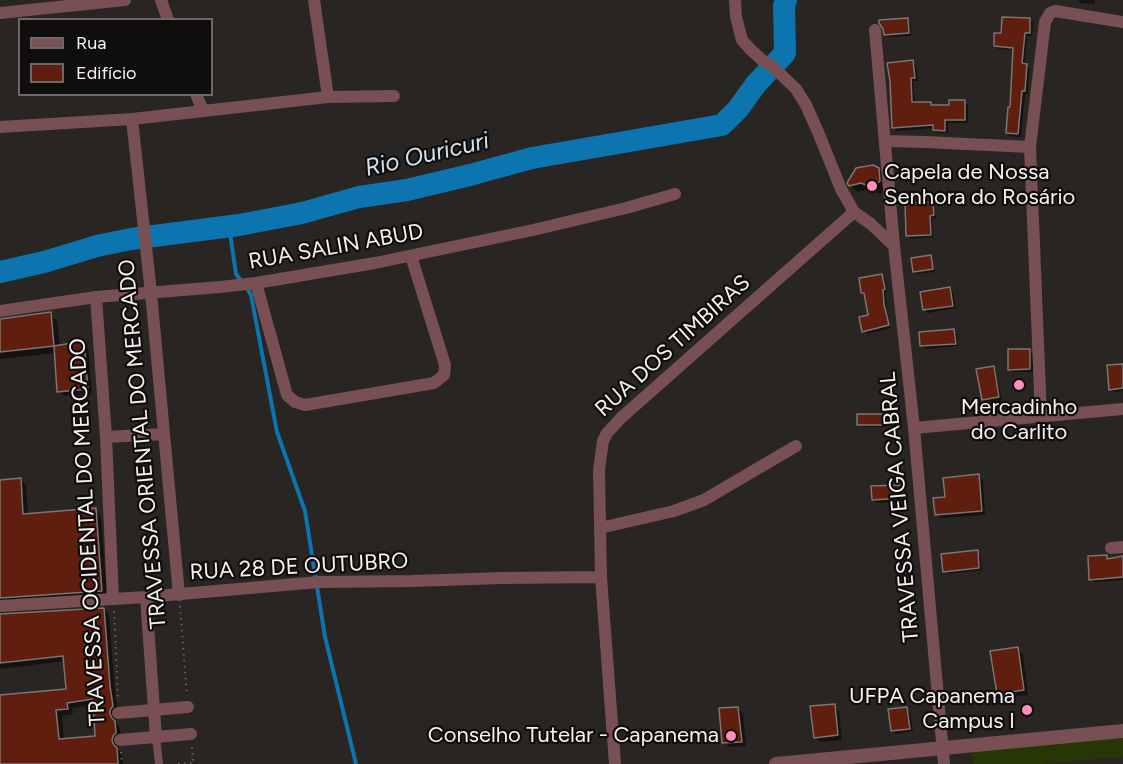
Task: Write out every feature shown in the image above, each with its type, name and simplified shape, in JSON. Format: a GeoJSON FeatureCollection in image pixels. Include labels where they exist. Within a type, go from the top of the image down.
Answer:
{"type":"FeatureCollection","features":[{"type":"Feature","properties":{"kind":"street"},"geometry":{"type":"LineString","coordinates":[[0,13],[125,0]]}},
{"type":"Feature","properties":{"kind":"street"},"geometry":{"type":"LineString","coordinates":[[161,0],[167,18]]}},
{"type":"Feature","properties":{"kind":"street"},"geometry":{"type":"LineString","coordinates":[[315,0],[328,98]]}},
{"type":"Feature","properties":{"kind":"street"},"geometry":{"type":"LineString","coordinates":[[735,0],[736,17],[742,40],[796,89],[806,105],[841,189],[854,212],[871,224],[894,246]]}},
{"type":"Feature","properties":{"kind":"street"},"geometry":{"type":"LineString","coordinates":[[1041,416],[1030,147],[1045,22],[1050,13],[1055,11],[1123,22]]}},
{"type":"Feature","properties":{"kind":"street","name":"TRAVESSA VEIGA CABRAL"},"geometry":{"type":"LineString","coordinates":[[875,30],[944,764]]}},
{"type":"Feature","properties":{"kind":"street"},"geometry":{"type":"LineString","coordinates":[[197,96],[203,111]]}},
{"type":"Feature","properties":{"kind":"street"},"geometry":{"type":"LineString","coordinates":[[0,127],[132,119],[328,98],[394,96]]}},
{"type":"Feature","properties":{"kind":"street","name":"TRAVESSA ORIENTAL DO MERCADO"},"geometry":{"type":"LineString","coordinates":[[132,119],[151,293],[179,595]]}},
{"type":"Feature","properties":{"kind":"street"},"geometry":{"type":"LineString","coordinates":[[886,141],[1030,147]]}},
{"type":"Feature","properties":{"kind":"street","name":"RUA SALIN ABUD"},"geometry":{"type":"LineString","coordinates":[[0,311],[96,297],[256,284],[411,256],[533,230],[675,194]]}},
{"type":"Feature","properties":{"kind":"street","name":"RUA DOS TIMBIRAS"},"geometry":{"type":"LineString","coordinates":[[615,764],[601,577],[599,470],[603,441],[607,433],[622,417],[854,212]]}},
{"type":"Feature","properties":{"kind":"street"},"geometry":{"type":"LineString","coordinates":[[256,284],[286,395],[295,402],[305,405],[434,383],[444,375],[446,365],[411,256]]}},
{"type":"Feature","properties":{"kind":"street","name":"TRAVESSA OCIDENTAL DO MERCADO"},"geometry":{"type":"LineString","coordinates":[[96,297],[106,438],[113,599]]}},
{"type":"Feature","properties":{"kind":"street"},"geometry":{"type":"LineString","coordinates":[[914,428],[1123,409]]}},
{"type":"Feature","properties":{"kind":"street"},"geometry":{"type":"LineString","coordinates":[[106,438],[164,434]]}},
{"type":"Feature","properties":{"kind":"street"},"geometry":{"type":"LineString","coordinates":[[600,528],[689,506],[704,500],[796,446]]}},
{"type":"Feature","properties":{"kind":"street","name":"RUA 28 DE OUTUBRO"},"geometry":{"type":"LineString","coordinates":[[0,606],[179,595],[319,582],[601,577]]}},
{"type":"Feature","properties":{"kind":"street"},"geometry":{"type":"LineString","coordinates":[[146,597],[159,764]]}},
{"type":"Feature","properties":{"kind":"street"},"geometry":{"type":"LineString","coordinates":[[118,713],[188,707]]}},
{"type":"Feature","properties":{"kind":"street"},"geometry":{"type":"LineString","coordinates":[[776,764],[1123,732]]}},
{"type":"Feature","properties":{"kind":"street"},"geometry":{"type":"LineString","coordinates":[[120,740],[191,734]]}},
{"type":"Feature","properties":{"kind":"path","name":"TRAVESSA ORIENTAL DO MERCADO"},"geometry":{"type":"LineString","coordinates":[[179,595],[188,707]]}},
{"type":"Feature","properties":{"kind":"path","name":"TRAVESSA OCIDENTAL DO MERCADO"},"geometry":{"type":"LineString","coordinates":[[113,599],[118,713]]}},
{"type":"Feature","properties":{"kind":"path"},"geometry":{"type":"LineString","coordinates":[[178,764],[193,763],[191,734]]}},
{"type":"Feature","properties":{"kind":"path","name":"TRAVESSA OCIDENTAL DO MERCADO"},"geometry":{"type":"LineString","coordinates":[[120,740],[122,764]]}},
{"type":"Feature","properties":{"kind":"green space"},"geometry":{"type":"Polygon","coordinates":[[[1123,738],[1123,757],[1043,764],[973,764],[972,750],[1123,738]]]}},
{"type":"Feature","properties":{"kind":"building"},"geometry":{"type":"Polygon","coordinates":[[[1002,17],[1030,18],[1030,33],[1025,33],[1022,63],[1027,64],[1018,134],[1006,133],[1008,107],[1010,107],[1013,48],[994,46],[994,33],[1001,33],[1002,17]]]}},
{"type":"Feature","properties":{"kind":"building"},"geometry":{"type":"Polygon","coordinates":[[[908,18],[909,33],[884,35],[879,23],[879,20],[908,18]]]}},
{"type":"Feature","properties":{"kind":"building"},"geometry":{"type":"Polygon","coordinates":[[[913,60],[915,78],[911,78],[912,102],[949,105],[949,100],[965,100],[965,120],[945,120],[945,131],[933,130],[933,125],[892,128],[887,63],[913,60]]]}},
{"type":"Feature","properties":{"kind":"building"},"geometry":{"type":"Polygon","coordinates":[[[873,165],[879,168],[880,181],[872,188],[861,183],[849,186],[847,183],[856,168],[873,165]]]}},
{"type":"Feature","properties":{"kind":"building"},"geometry":{"type":"Polygon","coordinates":[[[933,202],[934,215],[930,216],[931,235],[906,236],[905,203],[933,202]]]}},
{"type":"Feature","properties":{"kind":"building"},"geometry":{"type":"Polygon","coordinates":[[[931,255],[933,269],[913,272],[911,258],[931,255]]]}},
{"type":"Feature","properties":{"kind":"building"},"geometry":{"type":"Polygon","coordinates":[[[882,274],[885,289],[883,290],[884,304],[889,325],[862,332],[859,317],[868,315],[859,278],[882,274]]]}},
{"type":"Feature","properties":{"kind":"building"},"geometry":{"type":"Polygon","coordinates":[[[950,287],[953,306],[923,310],[920,292],[950,287]]]}},
{"type":"Feature","properties":{"kind":"building"},"geometry":{"type":"Polygon","coordinates":[[[51,312],[54,346],[0,352],[0,319],[51,312]]]}},
{"type":"Feature","properties":{"kind":"building"},"geometry":{"type":"Polygon","coordinates":[[[954,329],[956,344],[920,346],[919,332],[954,329]]]}},
{"type":"Feature","properties":{"kind":"building"},"geometry":{"type":"Polygon","coordinates":[[[84,341],[88,389],[57,392],[54,346],[84,341]]]}},
{"type":"Feature","properties":{"kind":"building"},"geometry":{"type":"Polygon","coordinates":[[[1008,349],[1030,349],[1030,369],[1008,370],[1008,349]]]}},
{"type":"Feature","properties":{"kind":"building"},"geometry":{"type":"Polygon","coordinates":[[[1123,364],[1123,388],[1109,390],[1107,365],[1123,364]]]}},
{"type":"Feature","properties":{"kind":"building"},"geometry":{"type":"Polygon","coordinates":[[[994,366],[999,397],[982,400],[976,369],[994,366]]]}},
{"type":"Feature","properties":{"kind":"building"},"geometry":{"type":"Polygon","coordinates":[[[857,414],[884,414],[884,425],[857,425],[857,414]]]}},
{"type":"Feature","properties":{"kind":"building"},"geometry":{"type":"Polygon","coordinates":[[[979,474],[982,511],[935,515],[933,498],[945,497],[943,478],[979,474]]]}},
{"type":"Feature","properties":{"kind":"building"},"geometry":{"type":"Polygon","coordinates":[[[21,478],[23,514],[96,508],[102,591],[0,598],[0,480],[21,478]]]}},
{"type":"Feature","properties":{"kind":"building"},"geometry":{"type":"Polygon","coordinates":[[[903,485],[904,498],[872,500],[871,486],[903,485]]]}},
{"type":"Feature","properties":{"kind":"building"},"geometry":{"type":"Polygon","coordinates":[[[978,550],[979,568],[943,572],[941,554],[978,550]]]}},
{"type":"Feature","properties":{"kind":"building"},"geometry":{"type":"Polygon","coordinates":[[[1107,555],[1107,559],[1123,556],[1123,577],[1089,580],[1088,556],[1107,555]]]}},
{"type":"Feature","properties":{"kind":"building"},"geometry":{"type":"Polygon","coordinates":[[[104,608],[113,706],[110,714],[115,721],[116,733],[112,741],[117,748],[118,764],[0,764],[0,695],[66,689],[63,656],[0,663],[0,614],[104,608]],[[93,699],[67,703],[68,709],[56,710],[59,739],[95,736],[93,699]]]}},
{"type":"Feature","properties":{"kind":"building"},"geometry":{"type":"Polygon","coordinates":[[[1018,647],[1024,690],[997,694],[990,651],[1018,647]]]}},
{"type":"Feature","properties":{"kind":"building"},"geometry":{"type":"Polygon","coordinates":[[[835,704],[838,735],[814,738],[810,706],[835,704]]]}},
{"type":"Feature","properties":{"kind":"building"},"geometry":{"type":"Polygon","coordinates":[[[738,707],[742,742],[722,743],[719,708],[738,707]]]}},
{"type":"Feature","properties":{"kind":"building"},"geometry":{"type":"Polygon","coordinates":[[[907,707],[910,729],[891,731],[888,709],[907,707]]]}},
{"type":"Feature","properties":{"kind":"waterway","name":"Rio Ouricuri"},"geometry":{"type":"LineString","coordinates":[[0,272],[131,239],[239,225],[302,213],[359,197],[407,190],[532,158],[722,125],[785,53],[784,6],[786,0]]}},
{"type":"Feature","properties":{"kind":"waterway"},"geometry":{"type":"LineString","coordinates":[[229,226],[236,274],[241,281]]}},
{"type":"Feature","properties":{"kind":"waterway"},"geometry":{"type":"LineString","coordinates":[[246,287],[251,295],[277,432],[305,511],[325,637],[356,764]]}},
{"type":"Feature","properties":{"kind":"place","name":"Capela de Nossa Senhora do Rosário"},"geometry":{"type":"Point","coordinates":[872,186]}},
{"type":"Feature","properties":{"kind":"place","name":"Mercadinho do Carlito"},"geometry":{"type":"Point","coordinates":[1019,385]}},
{"type":"Feature","properties":{"kind":"place","name":"UFPA Capanema Campus I"},"geometry":{"type":"Point","coordinates":[1027,710]}},
{"type":"Feature","properties":{"kind":"place","name":"Conselho Tutelar - Capanema"},"geometry":{"type":"Point","coordinates":[731,736]}}]}
